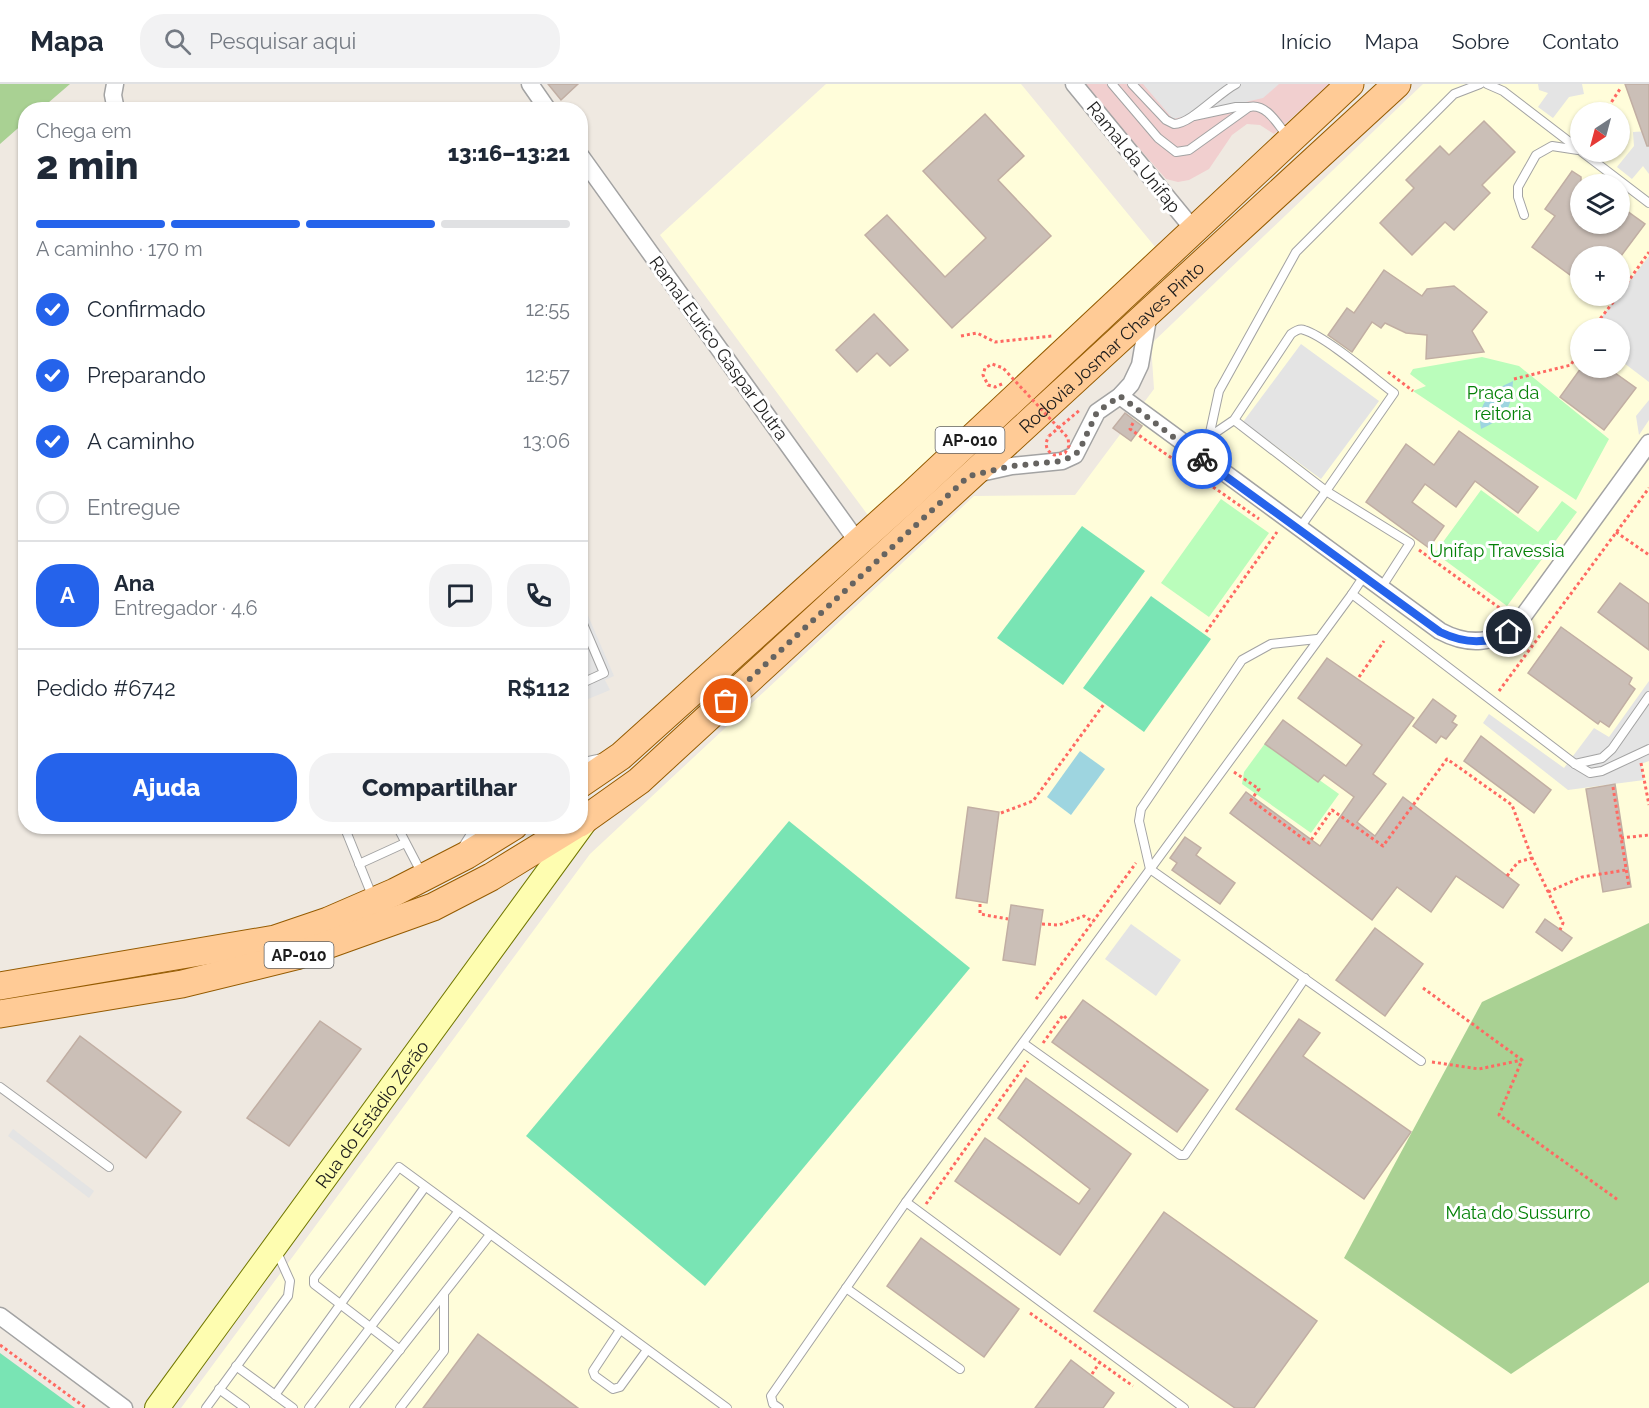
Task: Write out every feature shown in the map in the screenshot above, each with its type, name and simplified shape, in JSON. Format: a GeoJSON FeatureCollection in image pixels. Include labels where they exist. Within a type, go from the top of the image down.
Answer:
{"type":"FeatureCollection","features":[{"type":"Feature","properties":{"kind":"main road","name":"Rodovia Josmar Chaves Pinto"},"geometry":{"type":"LineString","coordinates":[[588,779],[621,756],[857,541],[912,494],[1350,84]]}},
{"type":"Feature","properties":{"kind":"main road","name":"Rodovia Josmar Chaves Pinto"},"geometry":{"type":"LineString","coordinates":[[588,817],[639,781],[1397,84]]}},
{"type":"Feature","properties":{"kind":"main road","name":"AP-010"},"geometry":{"type":"LineString","coordinates":[[0,986],[275,939],[328,921],[374,901],[423,878],[501,834]]}},
{"type":"Feature","properties":{"kind":"main road","name":"Rodovia Josmar Chaves Pinto"},"geometry":{"type":"LineString","coordinates":[[0,1014],[182,984],[296,956],[433,907],[491,877],[561,834]]}},
{"type":"Feature","properties":{"kind":"street"},"geometry":{"type":"LineString","coordinates":[[114,102],[113,95],[116,84]]}},
{"type":"Feature","properties":{"kind":"street"},"geometry":{"type":"LineString","coordinates":[[530,84],[542,102]]}},
{"type":"Feature","properties":{"kind":"street","name":"Ramal da Unifap"},"geometry":{"type":"LineString","coordinates":[[1074,84],[1194,231]]}},
{"type":"Feature","properties":{"kind":"street","name":"Ramal Eurico Gaspar Dutra"},"geometry":{"type":"LineString","coordinates":[[588,166],[857,541]]}},
{"type":"Feature","properties":{"kind":"street"},"geometry":{"type":"LineString","coordinates":[[969,476],[1012,466],[1062,461],[1075,455],[1097,412],[1120,396],[1131,384],[1140,365],[1150,310]]}},
{"type":"Feature","properties":{"kind":"street"},"geometry":{"type":"LineString","coordinates":[[1120,396],[1298,530],[1440,632],[1469,642],[1499,637],[1518,622],[1649,444]]}},
{"type":"Feature","properties":{"kind":"street","name":"Rua do Estádio Zerão"},"geometry":{"type":"LineString","coordinates":[[157,1408],[572,834]]}},
{"type":"Feature","properties":{"kind":"street"},"geometry":{"type":"LineString","coordinates":[[0,1316],[124,1408]]}},
{"type":"Feature","properties":{"kind":"lane"},"geometry":{"type":"LineString","coordinates":[[1112,84],[1158,138],[1176,152],[1190,150],[1249,107]]}},
{"type":"Feature","properties":{"kind":"lane"},"geometry":{"type":"LineString","coordinates":[[1132,84],[1166,120],[1174,124],[1191,117],[1236,107],[1255,106],[1268,112],[1290,140]]}},
{"type":"Feature","properties":{"kind":"lane"},"geometry":{"type":"LineString","coordinates":[[1191,117],[1221,91],[1236,84]]}},
{"type":"Feature","properties":{"kind":"lane"},"geometry":{"type":"LineString","coordinates":[[1202,459],[1220,391],[1296,252],[1454,94],[1480,84]]}},
{"type":"Feature","properties":{"kind":"lane"},"geometry":{"type":"LineString","coordinates":[[1487,84],[1503,91],[1570,143]]}},
{"type":"Feature","properties":{"kind":"lane"},"geometry":{"type":"LineString","coordinates":[[1524,215],[1518,196],[1518,187],[1536,155],[1552,146],[1570,149]]}},
{"type":"Feature","properties":{"kind":"lane"},"geometry":{"type":"LineString","coordinates":[[1595,162],[1649,203]]}},
{"type":"Feature","properties":{"kind":"lane"},"geometry":{"type":"LineString","coordinates":[[1209,436],[1234,420],[1291,334],[1297,330],[1304,329],[1394,393],[1298,530]]}},
{"type":"Feature","properties":{"kind":"lane"},"geometry":{"type":"LineString","coordinates":[[1234,420],[1326,491],[1410,543],[1381,588]]}},
{"type":"Feature","properties":{"kind":"lane"},"geometry":{"type":"LineString","coordinates":[[779,1408],[773,1404],[771,1396],[906,1202],[1364,576]]}},
{"type":"Feature","properties":{"kind":"lane"},"geometry":{"type":"LineString","coordinates":[[1352,594],[1575,764],[1590,773],[1602,771],[1649,749]]}},
{"type":"Feature","properties":{"kind":"lane"},"geometry":{"type":"LineString","coordinates":[[588,635],[604,673],[588,680]]}},
{"type":"Feature","properties":{"kind":"lane"},"geometry":{"type":"LineString","coordinates":[[1317,639],[1271,644],[1242,660],[1141,809],[1139,821],[1150,869],[1421,1061]]}},
{"type":"Feature","properties":{"kind":"lane"},"geometry":{"type":"LineString","coordinates":[[1575,764],[1602,758],[1612,749],[1649,696]]}},
{"type":"Feature","properties":{"kind":"lane"},"geometry":{"type":"LineString","coordinates":[[588,762],[621,756]]}},
{"type":"Feature","properties":{"kind":"lane"},"geometry":{"type":"LineString","coordinates":[[347,834],[374,901]]}},
{"type":"Feature","properties":{"kind":"lane"},"geometry":{"type":"LineString","coordinates":[[401,834],[423,878]]}},
{"type":"Feature","properties":{"kind":"lane"},"geometry":{"type":"LineString","coordinates":[[457,860],[465,841],[472,834]]}},
{"type":"Feature","properties":{"kind":"lane"},"geometry":{"type":"LineString","coordinates":[[359,864],[405,843]]}},
{"type":"Feature","properties":{"kind":"lane"},"geometry":{"type":"LineString","coordinates":[[1023,1043],[1180,1155],[1185,1155],[1305,978]]}},
{"type":"Feature","properties":{"kind":"lane"},"geometry":{"type":"LineString","coordinates":[[0,1087],[109,1167]]}},
{"type":"Feature","properties":{"kind":"lane"},"geometry":{"type":"LineString","coordinates":[[400,1350],[314,1284],[315,1278],[399,1167],[489,1236],[728,1408]]}},
{"type":"Feature","properties":{"kind":"lane"},"geometry":{"type":"LineString","coordinates":[[274,1395],[425,1187]]}},
{"type":"Feature","properties":{"kind":"lane"},"geometry":{"type":"LineString","coordinates":[[906,1202],[1184,1408]]}},
{"type":"Feature","properties":{"kind":"lane"},"geometry":{"type":"LineString","coordinates":[[309,1408],[458,1212]]}},
{"type":"Feature","properties":{"kind":"lane"},"geometry":{"type":"LineString","coordinates":[[354,1408],[489,1236]]}},
{"type":"Feature","properties":{"kind":"lane"},"geometry":{"type":"LineString","coordinates":[[206,1408],[291,1290],[290,1281],[275,1247]]}},
{"type":"Feature","properties":{"kind":"lane"},"geometry":{"type":"LineString","coordinates":[[846,1288],[960,1369]]}},
{"type":"Feature","properties":{"kind":"lane"},"geometry":{"type":"LineString","coordinates":[[400,1408],[444,1351],[444,1294]]}},
{"type":"Feature","properties":{"kind":"lane"},"geometry":{"type":"LineString","coordinates":[[620,1330],[593,1371],[595,1376],[613,1389],[620,1387],[647,1350]]}},
{"type":"Feature","properties":{"kind":"lane"},"geometry":{"type":"LineString","coordinates":[[236,1366],[293,1408]]}},
{"type":"Feature","properties":{"kind":"lane"},"geometry":{"type":"LineString","coordinates":[[219,1389],[245,1408]]}},
{"type":"Feature","properties":{"kind":"path"},"geometry":{"type":"LineString","coordinates":[[1612,102],[1620,89]]}},
{"type":"Feature","properties":{"kind":"path"},"geometry":{"type":"LineString","coordinates":[[1630,279],[1649,252]]}},
{"type":"Feature","properties":{"kind":"path"},"geometry":{"type":"LineString","coordinates":[[1601,318],[1610,306]]}},
{"type":"Feature","properties":{"kind":"path"},"geometry":{"type":"LineString","coordinates":[[962,336],[976,333],[995,342],[1059,335],[1051,342]]}},
{"type":"Feature","properties":{"kind":"path"},"geometry":{"type":"LineString","coordinates":[[1018,370],[1002,384],[995,387],[988,385],[982,375],[985,368],[996,364],[1003,368],[1068,438],[1069,446],[1065,453],[1054,455],[1048,451],[1046,443],[1049,436]]}},
{"type":"Feature","properties":{"kind":"path"},"geometry":{"type":"LineString","coordinates":[[1514,379],[1570,365]]}},
{"type":"Feature","properties":{"kind":"path"},"geometry":{"type":"LineString","coordinates":[[1404,384],[1413,391]]}},
{"type":"Feature","properties":{"kind":"path"},"geometry":{"type":"LineString","coordinates":[[1649,488],[1616,532],[1649,555]]}},
{"type":"Feature","properties":{"kind":"path"},"geometry":{"type":"LineString","coordinates":[[1206,632],[1277,532]]}},
{"type":"Feature","properties":{"kind":"path"},"geometry":{"type":"LineString","coordinates":[[1410,543],[1518,622]]}},
{"type":"Feature","properties":{"kind":"path"},"geometry":{"type":"LineString","coordinates":[[1359,677],[1384,640]]}},
{"type":"Feature","properties":{"kind":"path"},"geometry":{"type":"LineString","coordinates":[[1000,813],[1033,801],[1104,705]]}},
{"type":"Feature","properties":{"kind":"path"},"geometry":{"type":"LineString","coordinates":[[1234,772],[1258,789],[1251,800],[1309,843],[1332,810],[1383,846],[1447,759],[1512,805],[1532,858],[1563,923],[1560,930]]}},
{"type":"Feature","properties":{"kind":"path"},"geometry":{"type":"LineString","coordinates":[[1641,764],[1649,805]]}},
{"type":"Feature","properties":{"kind":"path"},"geometry":{"type":"LineString","coordinates":[[1613,787],[1629,887]]}},
{"type":"Feature","properties":{"kind":"path"},"geometry":{"type":"LineString","coordinates":[[1621,838],[1649,835]]}},
{"type":"Feature","properties":{"kind":"path"},"geometry":{"type":"LineString","coordinates":[[1507,876],[1518,862],[1532,858]]}},
{"type":"Feature","properties":{"kind":"path"},"geometry":{"type":"LineString","coordinates":[[1036,999],[1136,863]]}},
{"type":"Feature","properties":{"kind":"path"},"geometry":{"type":"LineString","coordinates":[[1548,892],[1582,877],[1626,870]]}},
{"type":"Feature","properties":{"kind":"path"},"geometry":{"type":"LineString","coordinates":[[980,904],[980,914],[1008,919]]}},
{"type":"Feature","properties":{"kind":"path"},"geometry":{"type":"LineString","coordinates":[[1042,924],[1059,925],[1084,916],[1093,922]]}},
{"type":"Feature","properties":{"kind":"path"},"geometry":{"type":"LineString","coordinates":[[1423,987],[1522,1060]]}},
{"type":"Feature","properties":{"kind":"path"},"geometry":{"type":"LineString","coordinates":[[1042,1044],[1063,1015],[1067,1018]]}},
{"type":"Feature","properties":{"kind":"path"},"geometry":{"type":"LineString","coordinates":[[1421,1061],[1479,1069],[1522,1060]]}},
{"type":"Feature","properties":{"kind":"path"},"geometry":{"type":"LineString","coordinates":[[1522,1060],[1499,1115],[1618,1200]]}},
{"type":"Feature","properties":{"kind":"path"},"geometry":{"type":"LineString","coordinates":[[925,1206],[1028,1061]]}},
{"type":"Feature","properties":{"kind":"path"},"geometry":{"type":"LineString","coordinates":[[1030,1313],[1136,1388]]}},
{"type":"Feature","properties":{"kind":"path"},"geometry":{"type":"LineString","coordinates":[[0,1345],[86,1408]]}},
{"type":"Feature","properties":{"kind":"path"},"geometry":{"type":"LineString","coordinates":[[1092,1374],[1100,1362]]}},
{"type":"Feature","properties":{"kind":"shaded area"},"geometry":{"type":"Polygon","coordinates":[[[826,84],[1021,84],[1156,248],[873,522],[660,235],[826,84]]]}},
{"type":"Feature","properties":{"kind":"shaded area"},"geometry":{"type":"Polygon","coordinates":[[[1083,84],[1329,84],[1274,134],[1260,125],[1247,124],[1232,135],[1209,169],[1189,180],[1178,182],[1166,179],[1083,84]]]}},
{"type":"Feature","properties":{"kind":"shaded area"},"geometry":{"type":"Polygon","coordinates":[[[1143,84],[1279,84],[1263,98],[1173,119],[1143,84]]]}},
{"type":"Feature","properties":{"kind":"shaded area"},"geometry":{"type":"Polygon","coordinates":[[[1423,84],[1649,84],[1649,1408],[181,1408],[590,854],[974,496],[1075,495],[1154,389],[1151,344],[1423,84]]]}},
{"type":"Feature","properties":{"kind":"shaded area"},"geometry":{"type":"Polygon","coordinates":[[[1538,84],[1582,84],[1584,94],[1569,97],[1553,118],[1538,107],[1548,93],[1539,90],[1538,84]]]}},
{"type":"Feature","properties":{"kind":"shaded area"},"geometry":{"type":"Polygon","coordinates":[[[1649,131],[1649,174],[1643,166],[1632,179],[1630,174],[1626,174],[1617,167],[1621,162],[1630,162],[1630,151],[1634,146],[1633,132],[1649,131]]]}},
{"type":"Feature","properties":{"kind":"shaded area"},"geometry":{"type":"Polygon","coordinates":[[[1649,256],[1649,382],[1630,368],[1630,318],[1601,318],[1610,306],[1630,306],[1630,280],[1649,256]]]}},
{"type":"Feature","properties":{"kind":"shaded area"},"geometry":{"type":"Polygon","coordinates":[[[1301,344],[1379,401],[1321,479],[1243,422],[1301,344]]]}},
{"type":"Feature","properties":{"kind":"shaded area"},"geometry":{"type":"Polygon","coordinates":[[[1649,400],[1649,420],[1639,435],[1636,416],[1649,400]]]}},
{"type":"Feature","properties":{"kind":"shaded area"},"geometry":{"type":"Polygon","coordinates":[[[588,616],[614,676],[605,680],[610,690],[588,699],[588,616]]]}},
{"type":"Feature","properties":{"kind":"shaded area"},"geometry":{"type":"Polygon","coordinates":[[[1649,681],[1649,761],[1641,764],[1644,780],[1568,790],[1483,723],[1489,714],[1564,768],[1594,728],[1609,737],[1649,681]]]}},
{"type":"Feature","properties":{"kind":"shaded area"},"geometry":{"type":"Polygon","coordinates":[[[1131,924],[1181,960],[1156,996],[1105,959],[1131,924]]]}},
{"type":"Feature","properties":{"kind":"shaded area"},"geometry":{"type":"Polygon","coordinates":[[[13,1129],[94,1191],[89,1198],[8,1136],[13,1129]]]}},
{"type":"Feature","properties":{"kind":"green space"},"geometry":{"type":"Polygon","coordinates":[[[0,84],[70,84],[49,102],[18,102],[18,128],[0,144],[0,84]]]}},
{"type":"Feature","properties":{"kind":"green space","name":"Praça da reitoria"},"geometry":{"type":"Polygon","coordinates":[[[1482,357],[1519,366],[1609,439],[1576,500],[1413,391],[1426,386],[1410,374],[1413,369],[1482,357]]]}},
{"type":"Feature","properties":{"kind":"green space","name":"Unifap Travessia"},"geometry":{"type":"Polygon","coordinates":[[[1481,490],[1538,532],[1562,501],[1577,512],[1507,606],[1435,553],[1481,490]]]}},
{"type":"Feature","properties":{"kind":"green space"},"geometry":{"type":"Polygon","coordinates":[[[1221,499],[1269,533],[1209,617],[1161,583],[1221,499]]]}},
{"type":"Feature","properties":{"kind":"green space"},"geometry":{"type":"Polygon","coordinates":[[[1082,526],[1145,571],[1063,685],[997,638],[1082,526]]]}},
{"type":"Feature","properties":{"kind":"green space"},"geometry":{"type":"Polygon","coordinates":[[[1151,596],[1211,639],[1144,732],[1083,688],[1151,596]]]}},
{"type":"Feature","properties":{"kind":"green space"},"geometry":{"type":"Polygon","coordinates":[[[1266,742],[1339,794],[1311,833],[1242,784],[1244,772],[1266,742]]]}},
{"type":"Feature","properties":{"kind":"green space"},"geometry":{"type":"Polygon","coordinates":[[[789,821],[970,968],[705,1286],[526,1136],[789,821]]]}},
{"type":"Feature","properties":{"kind":"green space","name":"Mata do Sussurro"},"geometry":{"type":"Polygon","coordinates":[[[1649,923],[1649,1282],[1511,1374],[1344,1258],[1482,1002],[1649,923]]]}},
{"type":"Feature","properties":{"kind":"green space"},"geometry":{"type":"Polygon","coordinates":[[[0,1353],[75,1408],[0,1408],[0,1353]]]}},
{"type":"Feature","properties":{"kind":"water"},"geometry":{"type":"Polygon","coordinates":[[[1513,381],[1511,399],[1506,411],[1497,421],[1481,429],[1481,412],[1487,399],[1498,389],[1513,381]]]}},
{"type":"Feature","properties":{"kind":"water"},"geometry":{"type":"Polygon","coordinates":[[[1080,751],[1105,769],[1071,815],[1047,797],[1080,751]]]}},
{"type":"Feature","properties":{"kind":"building"},"geometry":{"type":"Polygon","coordinates":[[[548,84],[578,84],[561,100],[548,84]]]}},
{"type":"Feature","properties":{"kind":"building"},"geometry":{"type":"Polygon","coordinates":[[[1625,84],[1649,84],[1649,146],[1647,146],[1625,84]]]}},
{"type":"Feature","properties":{"kind":"building"},"geometry":{"type":"Polygon","coordinates":[[[985,114],[1024,156],[998,180],[1051,236],[952,328],[865,235],[887,215],[945,277],[986,238],[923,171],[985,114]]]}},
{"type":"Feature","properties":{"kind":"building"},"geometry":{"type":"Polygon","coordinates":[[[1484,121],[1515,152],[1482,185],[1490,193],[1454,230],[1445,222],[1412,255],[1380,223],[1414,188],[1406,180],[1440,146],[1449,155],[1484,121]]]}},
{"type":"Feature","properties":{"kind":"building"},"geometry":{"type":"Polygon","coordinates":[[[1572,171],[1576,174],[1570,174],[1570,234],[1630,234],[1630,213],[1645,224],[1628,246],[1570,246],[1570,275],[1532,247],[1555,216],[1545,209],[1572,171]]]}},
{"type":"Feature","properties":{"kind":"building"},"geometry":{"type":"Polygon","coordinates":[[[1384,270],[1422,296],[1427,289],[1454,286],[1487,312],[1472,331],[1484,352],[1426,359],[1427,335],[1406,333],[1385,323],[1381,328],[1372,322],[1352,352],[1328,335],[1347,308],[1354,313],[1384,270]]]}},
{"type":"Feature","properties":{"kind":"building"},"geometry":{"type":"Polygon","coordinates":[[[874,314],[908,350],[890,366],[877,353],[857,372],[836,350],[874,314]]]}},
{"type":"Feature","properties":{"kind":"building"},"geometry":{"type":"Polygon","coordinates":[[[1574,378],[1622,378],[1636,388],[1604,430],[1560,397],[1574,378]]]}},
{"type":"Feature","properties":{"kind":"building"},"geometry":{"type":"Polygon","coordinates":[[[1125,413],[1142,426],[1131,441],[1113,428],[1125,413]]]}},
{"type":"Feature","properties":{"kind":"building"},"geometry":{"type":"Polygon","coordinates":[[[1459,431],[1538,487],[1518,513],[1475,481],[1456,507],[1425,484],[1412,502],[1444,526],[1429,548],[1366,502],[1406,444],[1434,465],[1459,431]]]}},
{"type":"Feature","properties":{"kind":"building"},"geometry":{"type":"Polygon","coordinates":[[[1620,583],[1649,604],[1649,650],[1598,612],[1620,583]]]}},
{"type":"Feature","properties":{"kind":"building"},"geometry":{"type":"Polygon","coordinates":[[[1561,627],[1632,678],[1629,684],[1635,689],[1609,727],[1600,721],[1598,724],[1528,673],[1561,627]]]}},
{"type":"Feature","properties":{"kind":"building"},"geometry":{"type":"Polygon","coordinates":[[[1327,658],[1414,718],[1373,774],[1386,784],[1357,822],[1375,836],[1403,797],[1519,885],[1503,908],[1456,876],[1431,912],[1397,887],[1372,920],[1230,813],[1246,792],[1320,846],[1354,797],[1324,775],[1318,782],[1265,744],[1283,720],[1346,766],[1362,745],[1298,698],[1327,658]]]}},
{"type":"Feature","properties":{"kind":"building"},"geometry":{"type":"Polygon","coordinates":[[[1433,699],[1456,716],[1452,722],[1457,725],[1446,739],[1441,736],[1436,743],[1413,726],[1433,699]]]}},
{"type":"Feature","properties":{"kind":"building"},"geometry":{"type":"Polygon","coordinates":[[[1481,736],[1551,790],[1534,813],[1464,761],[1481,736]]]}},
{"type":"Feature","properties":{"kind":"building"},"geometry":{"type":"Polygon","coordinates":[[[1615,784],[1631,887],[1603,892],[1586,789],[1615,784]]]}},
{"type":"Feature","properties":{"kind":"building"},"geometry":{"type":"Polygon","coordinates":[[[968,807],[999,812],[987,903],[956,898],[968,807]]]}},
{"type":"Feature","properties":{"kind":"building"},"geometry":{"type":"Polygon","coordinates":[[[1185,837],[1201,848],[1196,855],[1235,883],[1220,904],[1172,870],[1177,863],[1170,858],[1185,837]]]}},
{"type":"Feature","properties":{"kind":"building"},"geometry":{"type":"Polygon","coordinates":[[[1011,905],[1043,910],[1035,965],[1003,960],[1011,905]]]}},
{"type":"Feature","properties":{"kind":"building"},"geometry":{"type":"Polygon","coordinates":[[[1545,919],[1572,938],[1562,951],[1536,932],[1545,919]]]}},
{"type":"Feature","properties":{"kind":"building"},"geometry":{"type":"Polygon","coordinates":[[[1375,928],[1423,964],[1385,1016],[1336,980],[1375,928]]]}},
{"type":"Feature","properties":{"kind":"building"},"geometry":{"type":"Polygon","coordinates":[[[1083,1000],[1208,1090],[1177,1132],[1052,1042],[1083,1000]]]}},
{"type":"Feature","properties":{"kind":"building"},"geometry":{"type":"Polygon","coordinates":[[[1299,1019],[1320,1033],[1303,1056],[1411,1132],[1364,1199],[1236,1109],[1299,1019]]]}},
{"type":"Feature","properties":{"kind":"building"},"geometry":{"type":"Polygon","coordinates":[[[320,1021],[361,1049],[289,1146],[247,1118],[320,1021]]]}},
{"type":"Feature","properties":{"kind":"building"},"geometry":{"type":"Polygon","coordinates":[[[80,1036],[181,1112],[146,1158],[47,1081],[80,1036]]]}},
{"type":"Feature","properties":{"kind":"building"},"geometry":{"type":"Polygon","coordinates":[[[1026,1078],[1131,1154],[1060,1255],[955,1181],[985,1138],[1079,1204],[1090,1189],[998,1118],[1026,1078]]]}},
{"type":"Feature","properties":{"kind":"building"},"geometry":{"type":"Polygon","coordinates":[[[1164,1212],[1317,1321],[1254,1408],[1235,1408],[1094,1311],[1164,1212]]]}},
{"type":"Feature","properties":{"kind":"building"},"geometry":{"type":"Polygon","coordinates":[[[921,1238],[1019,1309],[984,1357],[887,1286],[921,1238]]]}},
{"type":"Feature","properties":{"kind":"building"},"geometry":{"type":"Polygon","coordinates":[[[478,1334],[578,1408],[423,1408],[478,1334]]]}},
{"type":"Feature","properties":{"kind":"building"},"geometry":{"type":"Polygon","coordinates":[[[1071,1360],[1114,1393],[1103,1408],[1035,1408],[1071,1360]]]}},
{"type":"Feature","properties":{"kind":"way so far"},"geometry":{"type":"LineString","coordinates":[[726,701],[969,476],[1012,466],[1062,461],[1075,455],[1097,412],[1120,396],[1202,459]]}},
{"type":"Feature","properties":{"kind":"route"},"geometry":{"type":"LineString","coordinates":[[1202,459],[1440,632],[1469,642],[1486,641],[1509,632]]}}]}
